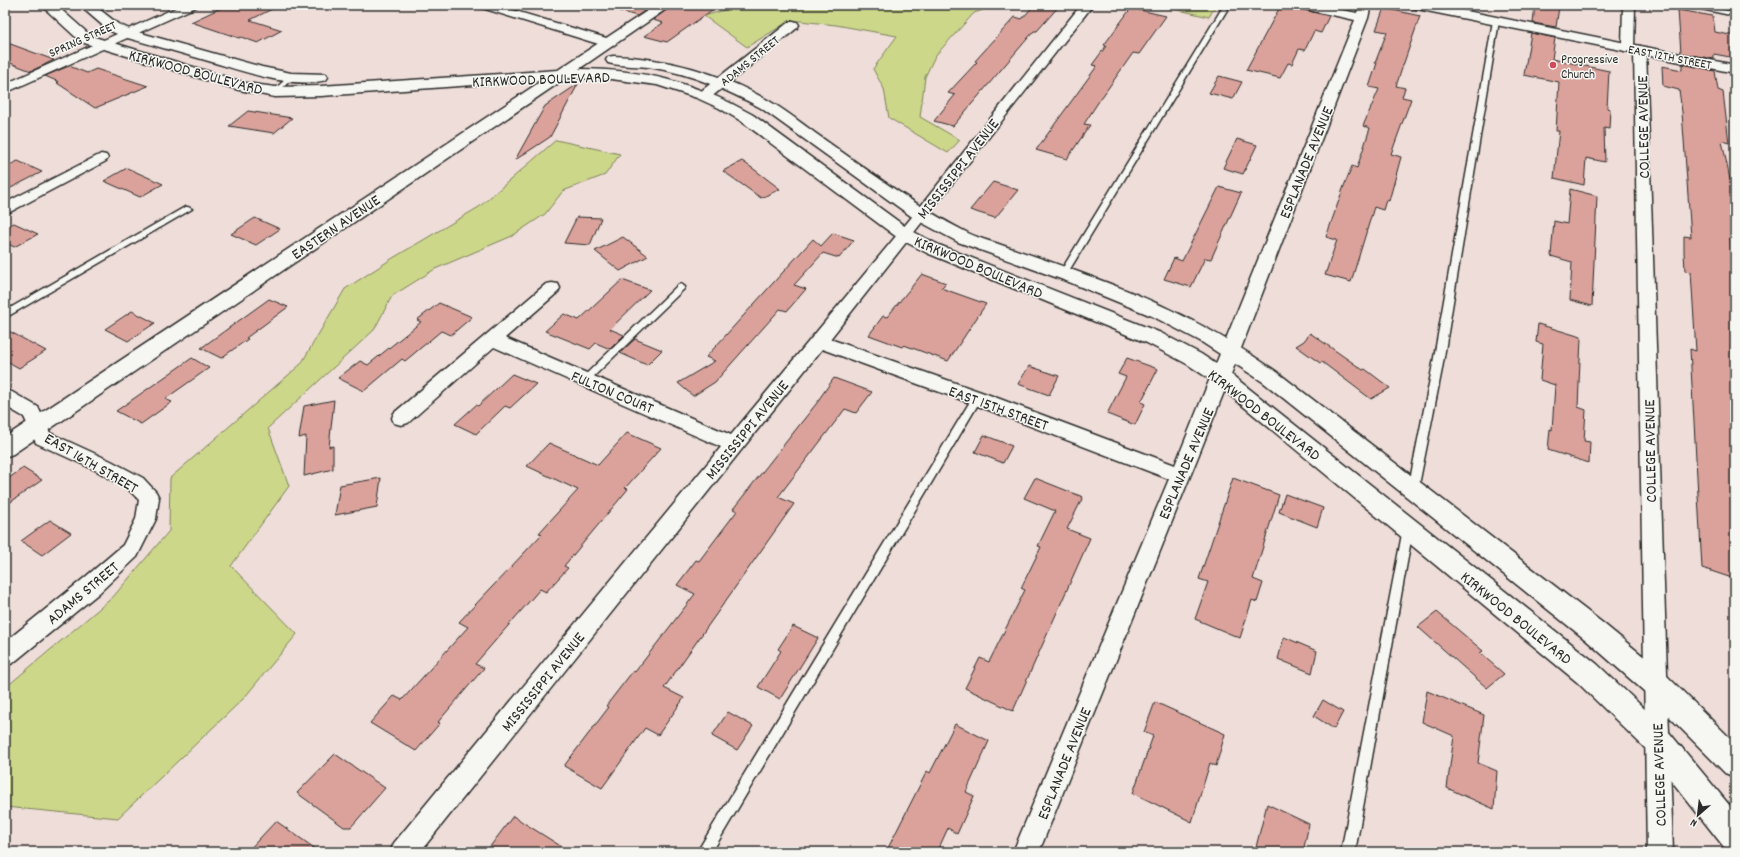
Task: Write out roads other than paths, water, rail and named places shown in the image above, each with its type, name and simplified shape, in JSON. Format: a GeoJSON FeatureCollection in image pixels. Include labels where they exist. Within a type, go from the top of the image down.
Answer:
{"type":"FeatureCollection","features":[{"type":"Feature","properties":{"kind":"street","name":"KIRKWOOD BOULEVARD"},"geometry":{"type":"LineString","coordinates":[[48,5],[86,38],[103,45],[244,87],[275,92],[321,91],[561,74],[622,74],[655,80],[705,96],[728,106],[747,118],[904,234],[939,252],[1060,299],[1154,338],[1194,359],[1221,377],[1586,673],[1658,741],[1735,836]]}},
{"type":"Feature","properties":{"kind":"street","name":"KIRKWOOD BOULEVARD"},"geometry":{"type":"LineString","coordinates":[[86,5],[113,27],[129,34],[260,71],[292,77],[330,76],[559,60],[616,60],[650,63],[702,75],[744,92],[921,215],[964,238],[1152,308],[1186,324],[1231,350],[1270,377],[1594,632],[1655,683],[1735,763]]}},
{"type":"Feature","properties":{"kind":"street","name":"SPRING STREET"},"geometry":{"type":"LineString","coordinates":[[5,89],[192,5]]}},
{"type":"Feature","properties":{"kind":"street"},"geometry":{"type":"LineString","coordinates":[[482,5],[609,43]]}},
{"type":"Feature","properties":{"kind":"street","name":"EASTERN AVENUE"},"geometry":{"type":"LineString","coordinates":[[5,448],[665,5]]}},
{"type":"Feature","properties":{"kind":"street","name":"MISSISSIPPI AVENUE"},"geometry":{"type":"LineString","coordinates":[[403,852],[818,342],[904,234],[921,215],[1087,5]]}},
{"type":"Feature","properties":{"kind":"street"},"geometry":{"type":"LineString","coordinates":[[1300,5],[1364,11]]}},
{"type":"Feature","properties":{"kind":"street","name":"EAST 12TH STREET"},"geometry":{"type":"LineString","coordinates":[[1417,5],[1735,70]]}},
{"type":"Feature","properties":{"kind":"street","name":"COLLEGE AVENUE"},"geometry":{"type":"LineString","coordinates":[[1629,5],[1634,49],[1658,741],[1660,852]]}},
{"type":"Feature","properties":{"kind":"street","name":"ESPLANADE AVENUE"},"geometry":{"type":"LineString","coordinates":[[1026,852],[1221,377],[1364,11]]}},
{"type":"Feature","properties":{"kind":"street","name":"ADAMS STREET"},"geometry":{"type":"LineString","coordinates":[[705,96],[793,25]]}},
{"type":"Feature","properties":{"kind":"street"},"geometry":{"type":"LineString","coordinates":[[5,209],[101,158]]}},
{"type":"Feature","properties":{"kind":"street"},"geometry":{"type":"LineString","coordinates":[[401,418],[552,288]]}},
{"type":"Feature","properties":{"kind":"street","name":"FULTON COURT"},"geometry":{"type":"LineString","coordinates":[[492,339],[734,444]]}},
{"type":"Feature","properties":{"kind":"street","name":"EAST 15TH STREET"},"geometry":{"type":"LineString","coordinates":[[818,342],[977,398],[1180,475]]}},
{"type":"Feature","properties":{"kind":"street","name":"EAST 16TH STREET"},"geometry":{"type":"LineString","coordinates":[[5,397],[31,412],[43,438],[104,466],[136,484],[149,498],[146,519]]}},
{"type":"Feature","properties":{"kind":"street","name":"ADAMS STREET"},"geometry":{"type":"LineString","coordinates":[[5,656],[91,586],[130,551],[146,519]]}},
{"type":"Feature","properties":{"kind":"lane"},"geometry":{"type":"LineString","coordinates":[[1062,274],[1227,5]]}},
{"type":"Feature","properties":{"kind":"lane"},"geometry":{"type":"LineString","coordinates":[[1685,5],[1735,14]]}},
{"type":"Feature","properties":{"kind":"lane"},"geometry":{"type":"LineString","coordinates":[[1413,490],[1439,361],[1496,21]]}},
{"type":"Feature","properties":{"kind":"lane"},"geometry":{"type":"LineString","coordinates":[[275,92],[292,77]]}},
{"type":"Feature","properties":{"kind":"lane"},"geometry":{"type":"LineString","coordinates":[[5,315],[188,209]]}},
{"type":"Feature","properties":{"kind":"lane"},"geometry":{"type":"LineString","coordinates":[[586,379],[681,287]]}},
{"type":"Feature","properties":{"kind":"lane"},"geometry":{"type":"LineString","coordinates":[[704,852],[977,398]]}},
{"type":"Feature","properties":{"kind":"lane"},"geometry":{"type":"LineString","coordinates":[[1348,852],[1408,529]]}},
{"type":"Feature","properties":{"kind":"place","name":"Progressive Church"},"geometry":{"type":"Point","coordinates":[1553,65]}}]}
